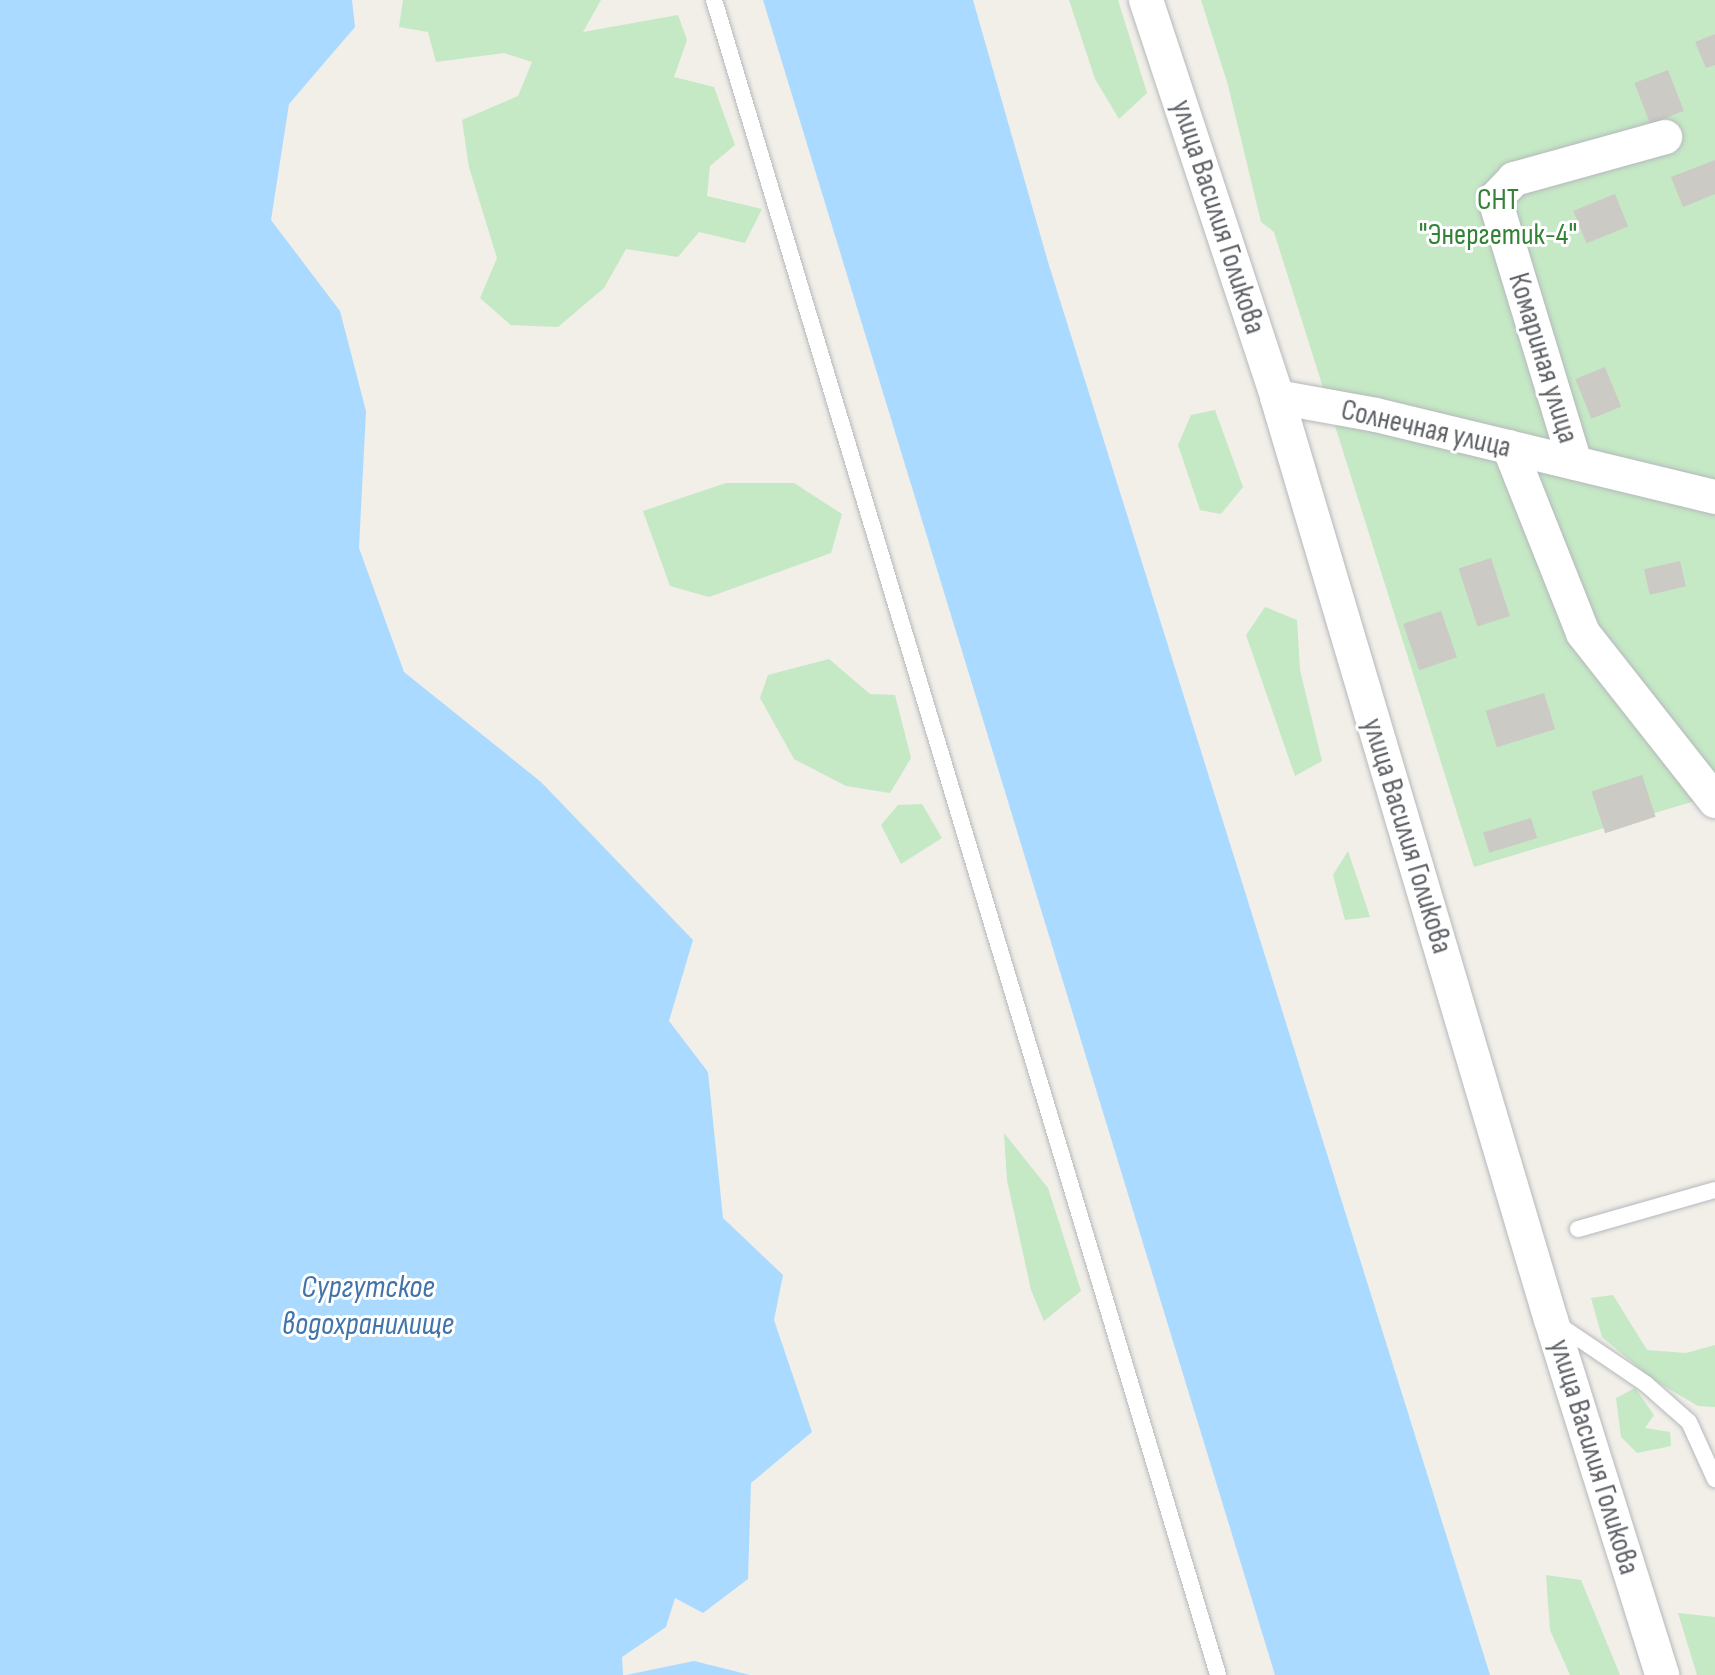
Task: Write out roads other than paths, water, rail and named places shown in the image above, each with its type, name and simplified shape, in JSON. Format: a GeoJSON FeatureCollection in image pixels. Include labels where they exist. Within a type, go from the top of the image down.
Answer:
{"type":"FeatureCollection","features":[{"type":"Feature","properties":{"kind":"street","name":"улица Василия Голикова"},"geometry":{"type":"LineString","coordinates":[[1146,0],[1277,397],[1551,1320],[1662,1675]]}},
{"type":"Feature","properties":{"kind":"street","name":"Комариная улица"},"geometry":{"type":"LineString","coordinates":[[1575,463],[1495,199],[1514,179],[1665,137]]}},
{"type":"Feature","properties":{"kind":"street","name":"Солнечная улица"},"geometry":{"type":"LineString","coordinates":[[1277,397],[1376,415],[1715,497]]}},
{"type":"Feature","properties":{"kind":"street"},"geometry":{"type":"LineString","coordinates":[[1509,447],[1583,633],[1715,801]]}},
{"type":"Feature","properties":{"kind":"lane"},"geometry":{"type":"LineString","coordinates":[[714,0],[1218,1675]]}},
{"type":"Feature","properties":{"kind":"lane"},"geometry":{"type":"LineString","coordinates":[[1578,1229],[1715,1190]]}},
{"type":"Feature","properties":{"kind":"lane"},"geometry":{"type":"LineString","coordinates":[[1551,1320],[1646,1384],[1689,1422],[1715,1479]]}},
{"type":"Feature","properties":{"kind":"water","name":"Сургутское водохранилище"},"geometry":{"type":"Polygon","coordinates":[[[0,0],[352,0],[355,27],[289,104],[271,220],[340,311],[366,411],[359,548],[404,672],[541,782],[693,940],[669,1021],[708,1072],[723,1218],[783,1275],[774,1320],[812,1432],[751,1483],[748,1579],[703,1613],[675,1598],[666,1627],[622,1657],[623,1675],[0,1675],[0,0]]]}},
{"type":"Feature","properties":{"kind":"water"},"geometry":{"type":"Polygon","coordinates":[[[763,0],[973,0],[1048,262],[1490,1675],[1275,1675],[763,0]]]}},
{"type":"Feature","properties":{"kind":"water"},"geometry":{"type":"Polygon","coordinates":[[[694,1661],[750,1675],[626,1675],[694,1661]]]}},
{"type":"Feature","properties":{"kind":"park label","name":"СНТ \"Энергетик-4\""},"geometry":{"type":"Point","coordinates":[1498,217]}}]}
